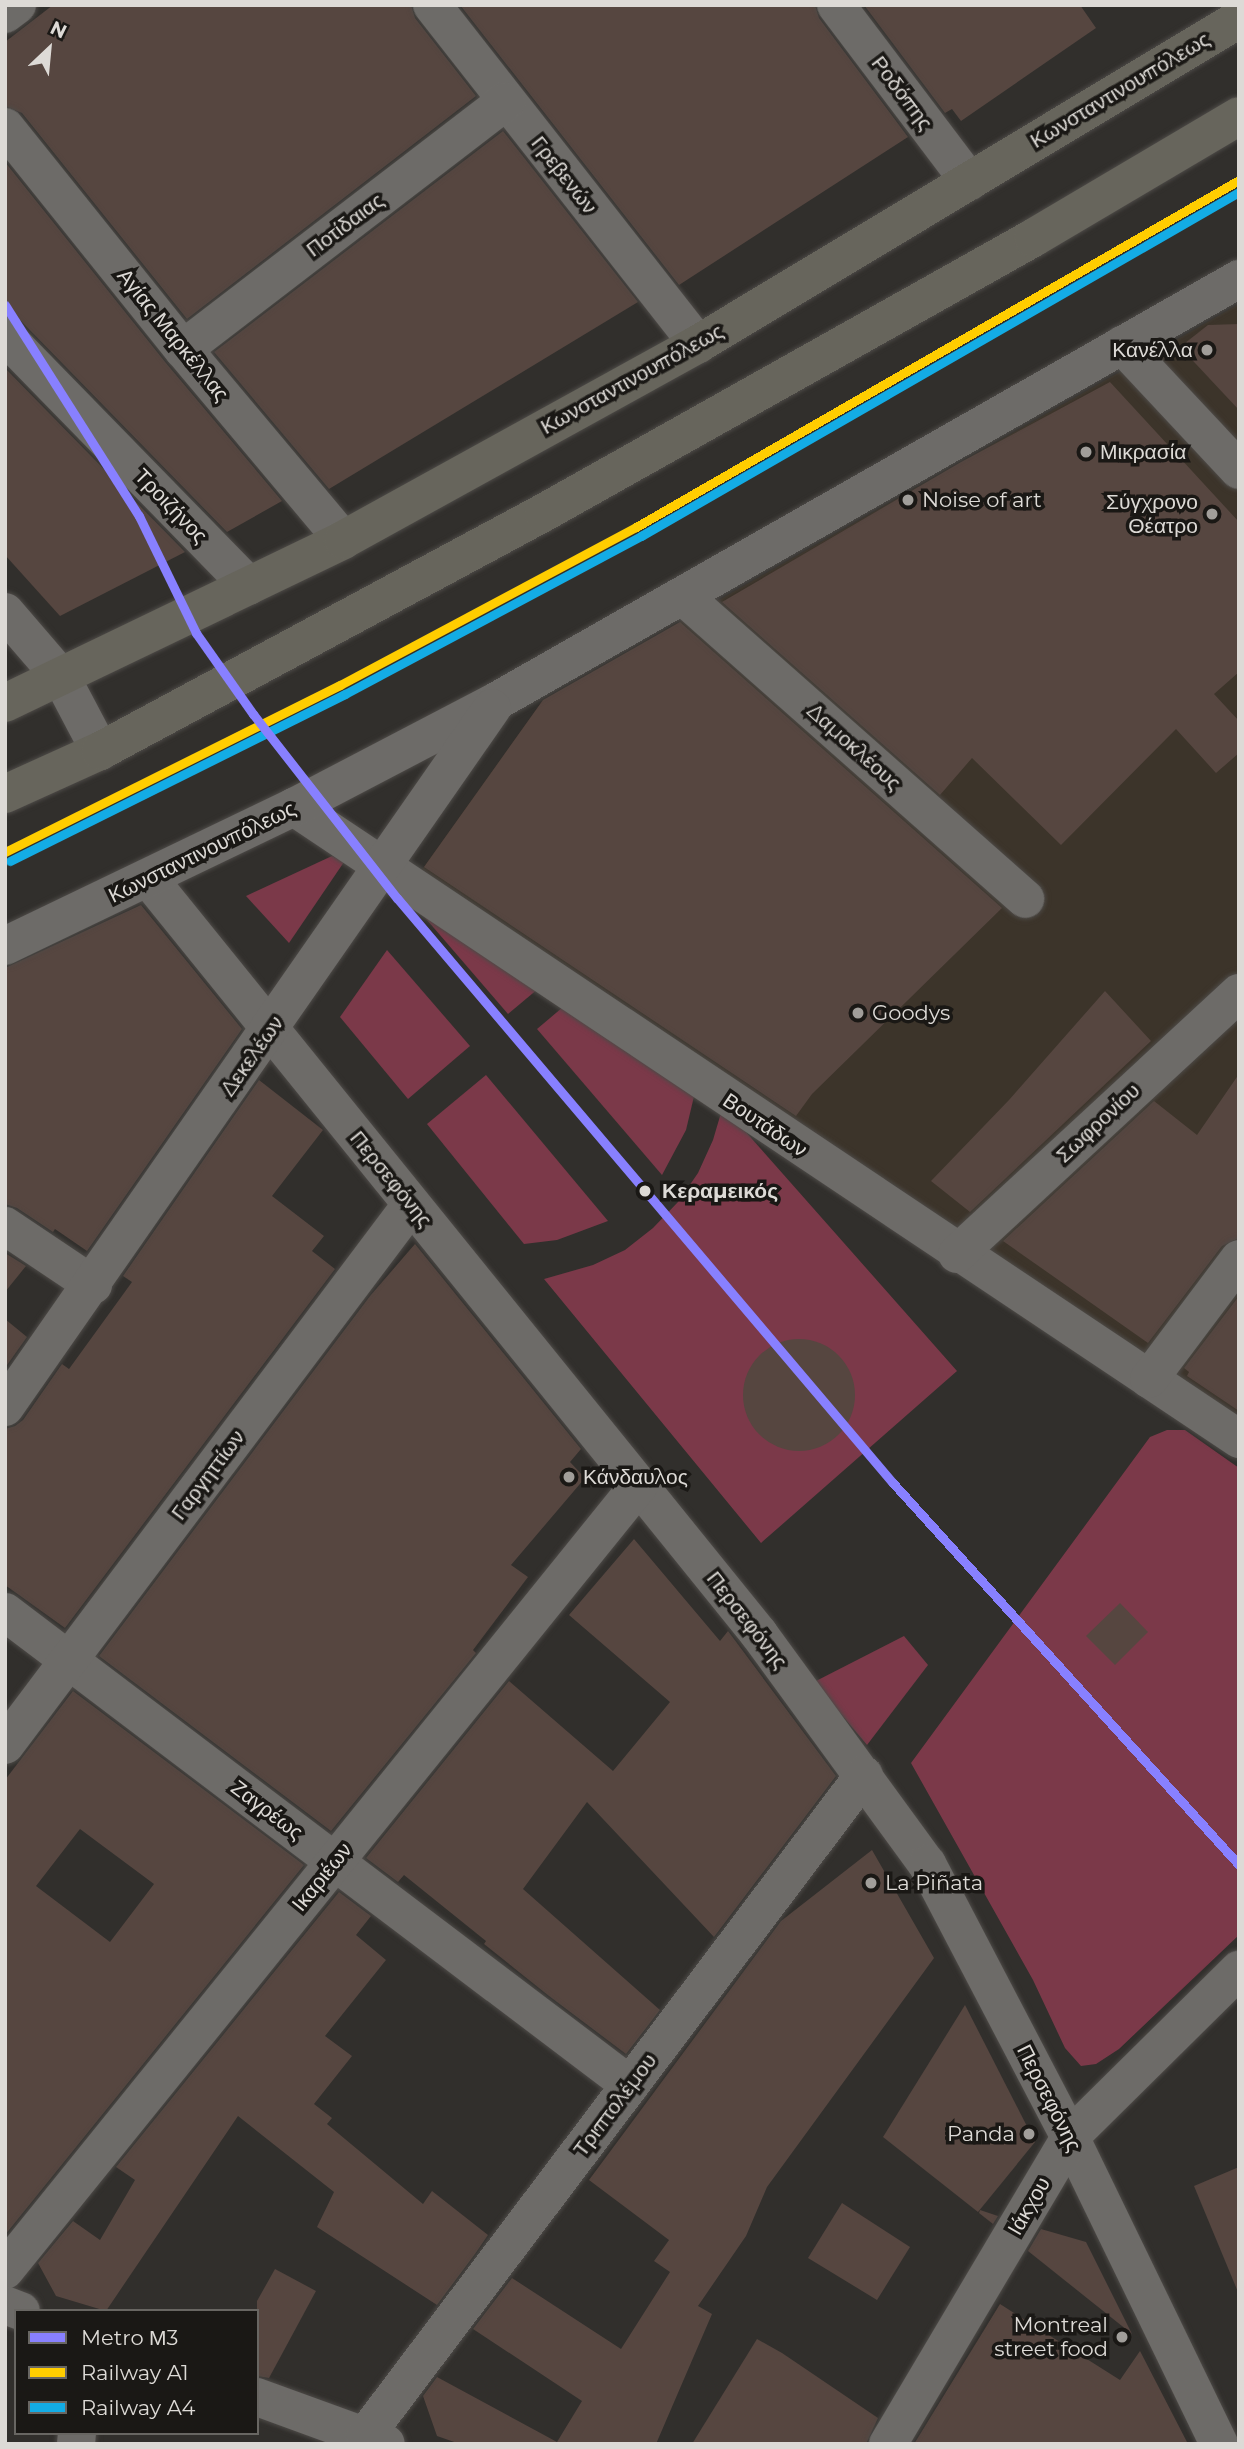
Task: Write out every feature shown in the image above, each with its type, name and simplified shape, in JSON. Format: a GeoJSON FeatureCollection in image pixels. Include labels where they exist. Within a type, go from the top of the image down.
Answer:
{"type":"FeatureCollection","features":[{"type":"Feature","properties":{"kind":"main road","name":"Κωνσταντινουπόλεως"},"geometry":{"type":"LineString","coordinates":[[5,703],[343,540],[698,344],[1239,19]]}},
{"type":"Feature","properties":{"kind":"main road"},"geometry":{"type":"LineString","coordinates":[[5,794],[100,751],[555,506],[1033,238],[1239,116]]}},
{"type":"Feature","properties":{"kind":"street"},"geometry":{"type":"LineString","coordinates":[[5,14],[17,5]]}},
{"type":"Feature","properties":{"kind":"street","name":"Γρεβενών"},"geometry":{"type":"LineString","coordinates":[[432,5],[698,344]]}},
{"type":"Feature","properties":{"kind":"street","name":"Ροδόπης"},"geometry":{"type":"LineString","coordinates":[[835,5],[968,181]]}},
{"type":"Feature","properties":{"kind":"street","name":"Ποτίδαιας"},"geometry":{"type":"LineString","coordinates":[[183,349],[506,101]]}},
{"type":"Feature","properties":{"kind":"street","name":"Αγίας Μαρκέλλας"},"geometry":{"type":"LineString","coordinates":[[5,127],[183,349],[343,540]]}},
{"type":"Feature","properties":{"kind":"street","name":"Κωνσταντινουπόλεως"},"geometry":{"type":"LineString","coordinates":[[5,946],[294,807],[495,702],[1239,279]]}},
{"type":"Feature","properties":{"kind":"street"},"geometry":{"type":"LineString","coordinates":[[1186,309],[1239,306]]}},
{"type":"Feature","properties":{"kind":"street","name":"Τροιζήνος"},"geometry":{"type":"LineString","coordinates":[[5,336],[249,586]]}},
{"type":"Feature","properties":{"kind":"street"},"geometry":{"type":"LineString","coordinates":[[1122,345],[1239,470]]}},
{"type":"Feature","properties":{"kind":"street","name":"Δαμοκλέους"},"geometry":{"type":"LineString","coordinates":[[683,596],[1025,899]]}},
{"type":"Feature","properties":{"kind":"street"},"geometry":{"type":"LineString","coordinates":[[5,612],[61,677],[100,751]]}},
{"type":"Feature","properties":{"kind":"street","name":"Δεκελέων"},"geometry":{"type":"LineString","coordinates":[[5,1407],[93,1285],[495,702]]}},
{"type":"Feature","properties":{"kind":"street","name":"Βουτάδων"},"geometry":{"type":"LineString","coordinates":[[294,807],[957,1254],[1239,1440]]}},
{"type":"Feature","properties":{"kind":"street","name":"Περσεφόνης"},"geometry":{"type":"LineString","coordinates":[[149,879],[639,1484],[864,1775],[927,1864],[1070,2137],[1219,2444]]}},
{"type":"Feature","properties":{"kind":"street","name":"Σωφρονίου"},"geometry":{"type":"LineString","coordinates":[[957,1254],[1239,993]]}},
{"type":"Feature","properties":{"kind":"street","name":"Γαργηττίων"},"geometry":{"type":"LineString","coordinates":[[5,1745],[411,1205]]}},
{"type":"Feature","properties":{"kind":"street"},"geometry":{"type":"LineString","coordinates":[[5,1226],[93,1285]]}},
{"type":"Feature","properties":{"kind":"street"},"geometry":{"type":"LineString","coordinates":[[1149,1380],[1239,1259]]}},
{"type":"Feature","properties":{"kind":"street","name":"Ικαριέων"},"geometry":{"type":"LineString","coordinates":[[5,2270],[639,1484]]}},
{"type":"Feature","properties":{"kind":"street","name":"Ζαγρέως"},"geometry":{"type":"LineString","coordinates":[[5,1612],[630,2085]]}},
{"type":"Feature","properties":{"kind":"street","name":"Τριπτολέμου"},"geometry":{"type":"LineString","coordinates":[[372,2441],[630,2085],[864,1775]]}},
{"type":"Feature","properties":{"kind":"street","name":"Ιάκχου"},"geometry":{"type":"LineString","coordinates":[[888,2444],[1070,2137],[1239,1970]]}},
{"type":"Feature","properties":{"kind":"street"},"geometry":{"type":"LineString","coordinates":[[259,2398],[372,2441]]}},
{"type":"Feature","properties":{"kind":"shaded area"},"geometry":{"type":"Polygon","coordinates":[[[1239,304],[1239,1420],[421,871],[543,700],[1239,304]]]}},
{"type":"Feature","properties":{"kind":"shaded area"},"geometry":{"type":"Polygon","coordinates":[[[332,856],[344,862],[289,943],[246,896],[332,856]]]}},
{"type":"Feature","properties":{"kind":"shaded area"},"geometry":{"type":"Polygon","coordinates":[[[415,906],[545,983],[508,1014],[415,906]]]}},
{"type":"Feature","properties":{"kind":"shaded area"},"geometry":{"type":"Polygon","coordinates":[[[387,950],[470,1046],[408,1099],[340,1017],[387,950]]]}},
{"type":"Feature","properties":{"kind":"shaded area"},"geometry":{"type":"Polygon","coordinates":[[[569,1002],[696,1088],[686,1130],[662,1175],[537,1029],[569,1002]]]}},
{"type":"Feature","properties":{"kind":"shaded area"},"geometry":{"type":"Polygon","coordinates":[[[486,1075],[608,1221],[557,1240],[524,1244],[427,1124],[486,1075]]]}},
{"type":"Feature","properties":{"kind":"shaded area"},"geometry":{"type":"Polygon","coordinates":[[[723,1106],[957,1371],[761,1543],[544,1279],[593,1265],[625,1250],[653,1228],[678,1202],[698,1173],[713,1140],[723,1106]]]}},
{"type":"Feature","properties":{"kind":"shaded area"},"geometry":{"type":"Polygon","coordinates":[[[1167,1430],[1185,1430],[1239,1468],[1239,1935],[1119,2049],[1096,2064],[1081,2066],[1065,2048],[1033,1980],[911,1763],[1150,1437],[1167,1430]]]}},
{"type":"Feature","properties":{"kind":"shaded area"},"geometry":{"type":"Polygon","coordinates":[[[904,1636],[928,1665],[867,1745],[814,1682],[904,1636]]]}},
{"type":"Feature","properties":{"kind":"building"},"geometry":{"type":"Polygon","coordinates":[[[53,5],[411,5],[415,18],[476,96],[187,319],[22,113],[5,106],[5,42],[53,5]]]}},
{"type":"Feature","properties":{"kind":"building"},"geometry":{"type":"Polygon","coordinates":[[[460,5],[815,5],[819,18],[908,137],[679,285],[460,5]]]}},
{"type":"Feature","properties":{"kind":"building"},"geometry":{"type":"Polygon","coordinates":[[[864,5],[1080,5],[1096,28],[961,121],[952,109],[945,113],[864,5]]]}},
{"type":"Feature","properties":{"kind":"building"},"geometry":{"type":"Polygon","coordinates":[[[503,131],[638,302],[329,489],[214,352],[503,131]]]}},
{"type":"Feature","properties":{"kind":"building"},"geometry":{"type":"Polygon","coordinates":[[[5,162],[166,363],[282,501],[227,532],[21,321],[5,315],[5,162]]]}},
{"type":"Feature","properties":{"kind":"building"},"geometry":{"type":"Polygon","coordinates":[[[1239,324],[1239,410],[1180,347],[1208,325],[1239,324]]]}},
{"type":"Feature","properties":{"kind":"building"},"geometry":{"type":"Polygon","coordinates":[[[5,368],[185,552],[60,616],[5,555],[5,368]]]}},
{"type":"Feature","properties":{"kind":"building"},"geometry":{"type":"Polygon","coordinates":[[[1110,382],[1239,522],[1239,672],[1214,694],[1239,721],[1239,753],[1216,773],[1176,729],[1061,845],[972,758],[940,795],[722,602],[961,462],[1110,382]]]}},
{"type":"Feature","properties":{"kind":"building"},"geometry":{"type":"Polygon","coordinates":[[[680,622],[1002,908],[812,1094],[796,1116],[424,867],[543,700],[680,622]]]}},
{"type":"Feature","properties":{"kind":"building"},"geometry":{"type":"Polygon","coordinates":[[[141,905],[242,1029],[87,1251],[55,1229],[53,1232],[17,1208],[5,1204],[5,968],[141,905]]]}},
{"type":"Feature","properties":{"kind":"building"},"geometry":{"type":"Polygon","coordinates":[[[1105,991],[1151,1041],[970,1212],[931,1181],[1009,1100],[1105,991]]]}},
{"type":"Feature","properties":{"kind":"building"},"geometry":{"type":"Polygon","coordinates":[[[1239,1074],[1239,1238],[1222,1246],[1148,1343],[1003,1241],[1154,1101],[1197,1135],[1239,1074]]]}},
{"type":"Feature","properties":{"kind":"building"},"geometry":{"type":"Polygon","coordinates":[[[259,1080],[323,1130],[272,1196],[324,1236],[312,1251],[335,1269],[65,1628],[5,1585],[5,1429],[23,1420],[62,1364],[69,1369],[132,1282],[123,1276],[259,1080]]]}},
{"type":"Feature","properties":{"kind":"building"},"geometry":{"type":"Polygon","coordinates":[[[415,1244],[581,1449],[570,1462],[585,1478],[511,1565],[528,1577],[473,1650],[476,1653],[331,1831],[99,1656],[370,1296],[415,1244]]]}},
{"type":"Feature","properties":{"kind":"building"},"geometry":{"type":"Polygon","coordinates":[[[5,1253],[26,1266],[5,1292],[5,1253]]]}},
{"type":"Feature","properties":{"kind":"building"},"geometry":{"type":"Polygon","coordinates":[[[1239,1296],[1239,1411],[1187,1376],[1189,1372],[1184,1368],[1239,1296]]]}},
{"type":"Feature","properties":{"kind":"building"},"geometry":{"type":"Polygon","coordinates":[[[5,1319],[27,1337],[5,1368],[5,1319]]]}},
{"type":"Feature","properties":{"kind":"building"},"geometry":{"type":"Polygon","coordinates":[[[799,1339],[820,1344],[838,1356],[850,1374],[855,1395],[850,1416],[838,1434],[820,1446],[799,1451],[778,1446],[760,1434],[748,1416],[743,1395],[748,1374],[760,1356],[778,1344],[799,1339]]]}},
{"type":"Feature","properties":{"kind":"building"},"geometry":{"type":"Polygon","coordinates":[[[634,1539],[720,1641],[728,1631],[836,1776],[714,1937],[587,1802],[523,1889],[660,2010],[626,2054],[484,1944],[486,1941],[404,1875],[398,1882],[366,1858],[509,1681],[613,1771],[670,1702],[569,1615],[634,1539]]]}},
{"type":"Feature","properties":{"kind":"building"},"geometry":{"type":"Polygon","coordinates":[[[1120,1603],[1148,1632],[1115,1665],[1086,1636],[1120,1603]]]}},
{"type":"Feature","properties":{"kind":"building"},"geometry":{"type":"Polygon","coordinates":[[[73,1691],[304,1865],[5,2235],[5,1780],[73,1691]],[[80,1829],[36,1886],[110,1942],[154,1884],[80,1829]]]}},
{"type":"Feature","properties":{"kind":"building"},"geometry":{"type":"Polygon","coordinates":[[[872,1850],[934,1958],[767,2187],[746,2236],[698,2306],[712,2314],[656,2444],[460,2444],[437,2436],[423,2396],[437,2377],[557,2442],[582,2401],[473,2329],[512,2278],[621,2349],[670,2272],[654,2261],[669,2240],[589,2180],[781,1921],[872,1850]]]}},
{"type":"Feature","properties":{"kind":"building"},"geometry":{"type":"Polygon","coordinates":[[[339,1892],[371,1916],[356,1935],[386,1960],[325,2036],[352,2056],[314,2104],[332,2118],[327,2124],[423,2204],[432,2191],[488,2235],[437,2305],[317,2227],[334,2192],[238,2116],[107,2309],[99,2309],[56,2296],[38,2263],[73,2221],[100,2240],[135,2180],[116,2167],[339,1892]]]}},
{"type":"Feature","properties":{"kind":"building"},"geometry":{"type":"Polygon","coordinates":[[[965,2005],[1035,2142],[978,2212],[883,2137],[965,2005]]]}},
{"type":"Feature","properties":{"kind":"building"},"geometry":{"type":"Polygon","coordinates":[[[1239,2167],[1239,2292],[1238,2292],[1194,2186],[1239,2167]]]}},
{"type":"Feature","properties":{"kind":"building"},"geometry":{"type":"Polygon","coordinates":[[[842,2203],[910,2247],[877,2300],[808,2258],[842,2203]]]}},
{"type":"Feature","properties":{"kind":"building"},"geometry":{"type":"Polygon","coordinates":[[[980,2210],[998,2216],[993,2224],[979,2213],[980,2210]]]}},
{"type":"Feature","properties":{"kind":"building"},"geometry":{"type":"Polygon","coordinates":[[[1041,2229],[1086,2242],[1132,2334],[1028,2251],[1041,2229]]]}},
{"type":"Feature","properties":{"kind":"building"},"geometry":{"type":"Polygon","coordinates":[[[275,2269],[316,2291],[269,2378],[259,2376],[257,2301],[275,2269]]]}},
{"type":"Feature","properties":{"kind":"building"},"geometry":{"type":"Polygon","coordinates":[[[1000,2304],[1120,2380],[1140,2351],[1188,2444],[914,2444],[1000,2304]]]}},
{"type":"Feature","properties":{"kind":"building"},"geometry":{"type":"Polygon","coordinates":[[[757,2339],[878,2418],[866,2444],[692,2444],[757,2339]]]}},
{"type":"Feature","properties":{"kind":"metro line","name":"Μ3"},"geometry":{"type":"LineString","coordinates":[[5,305],[139,516],[196,633],[253,714],[397,898],[893,1483],[1239,1865]]}},
{"type":"Feature","properties":{"kind":"rail line","name":"A1"},"geometry":{"type":"LineString","coordinates":[[5,852],[340,685],[636,527],[1239,180]]}},
{"type":"Feature","properties":{"kind":"rail line","name":"A4"},"geometry":{"type":"LineString","coordinates":[[10,861],[345,694],[641,536],[1239,192]]}},
{"type":"Feature","properties":{"kind":"place","name":"Κανέλλα"},"geometry":{"type":"Point","coordinates":[1207,350]}},
{"type":"Feature","properties":{"kind":"place","name":"Μικρασία"},"geometry":{"type":"Point","coordinates":[1086,452]}},
{"type":"Feature","properties":{"kind":"place","name":"Noise of art"},"geometry":{"type":"Point","coordinates":[908,500]}},
{"type":"Feature","properties":{"kind":"place","name":"Σύγχρονο Θέατρο"},"geometry":{"type":"Point","coordinates":[1212,514]}},
{"type":"Feature","properties":{"kind":"place","name":"Goodys"},"geometry":{"type":"Point","coordinates":[858,1013]}},
{"type":"Feature","properties":{"kind":"place","name":"Κεραμεικός"},"geometry":{"type":"Point","coordinates":[645,1191]}},
{"type":"Feature","properties":{"kind":"place","name":"Κάνδαυλος"},"geometry":{"type":"Point","coordinates":[569,1477]}},
{"type":"Feature","properties":{"kind":"place","name":"La Piñata"},"geometry":{"type":"Point","coordinates":[871,1883]}},
{"type":"Feature","properties":{"kind":"place","name":"Panda"},"geometry":{"type":"Point","coordinates":[1029,2134]}},
{"type":"Feature","properties":{"kind":"place","name":"Montreal street food"},"geometry":{"type":"Point","coordinates":[1122,2337]}}]}
